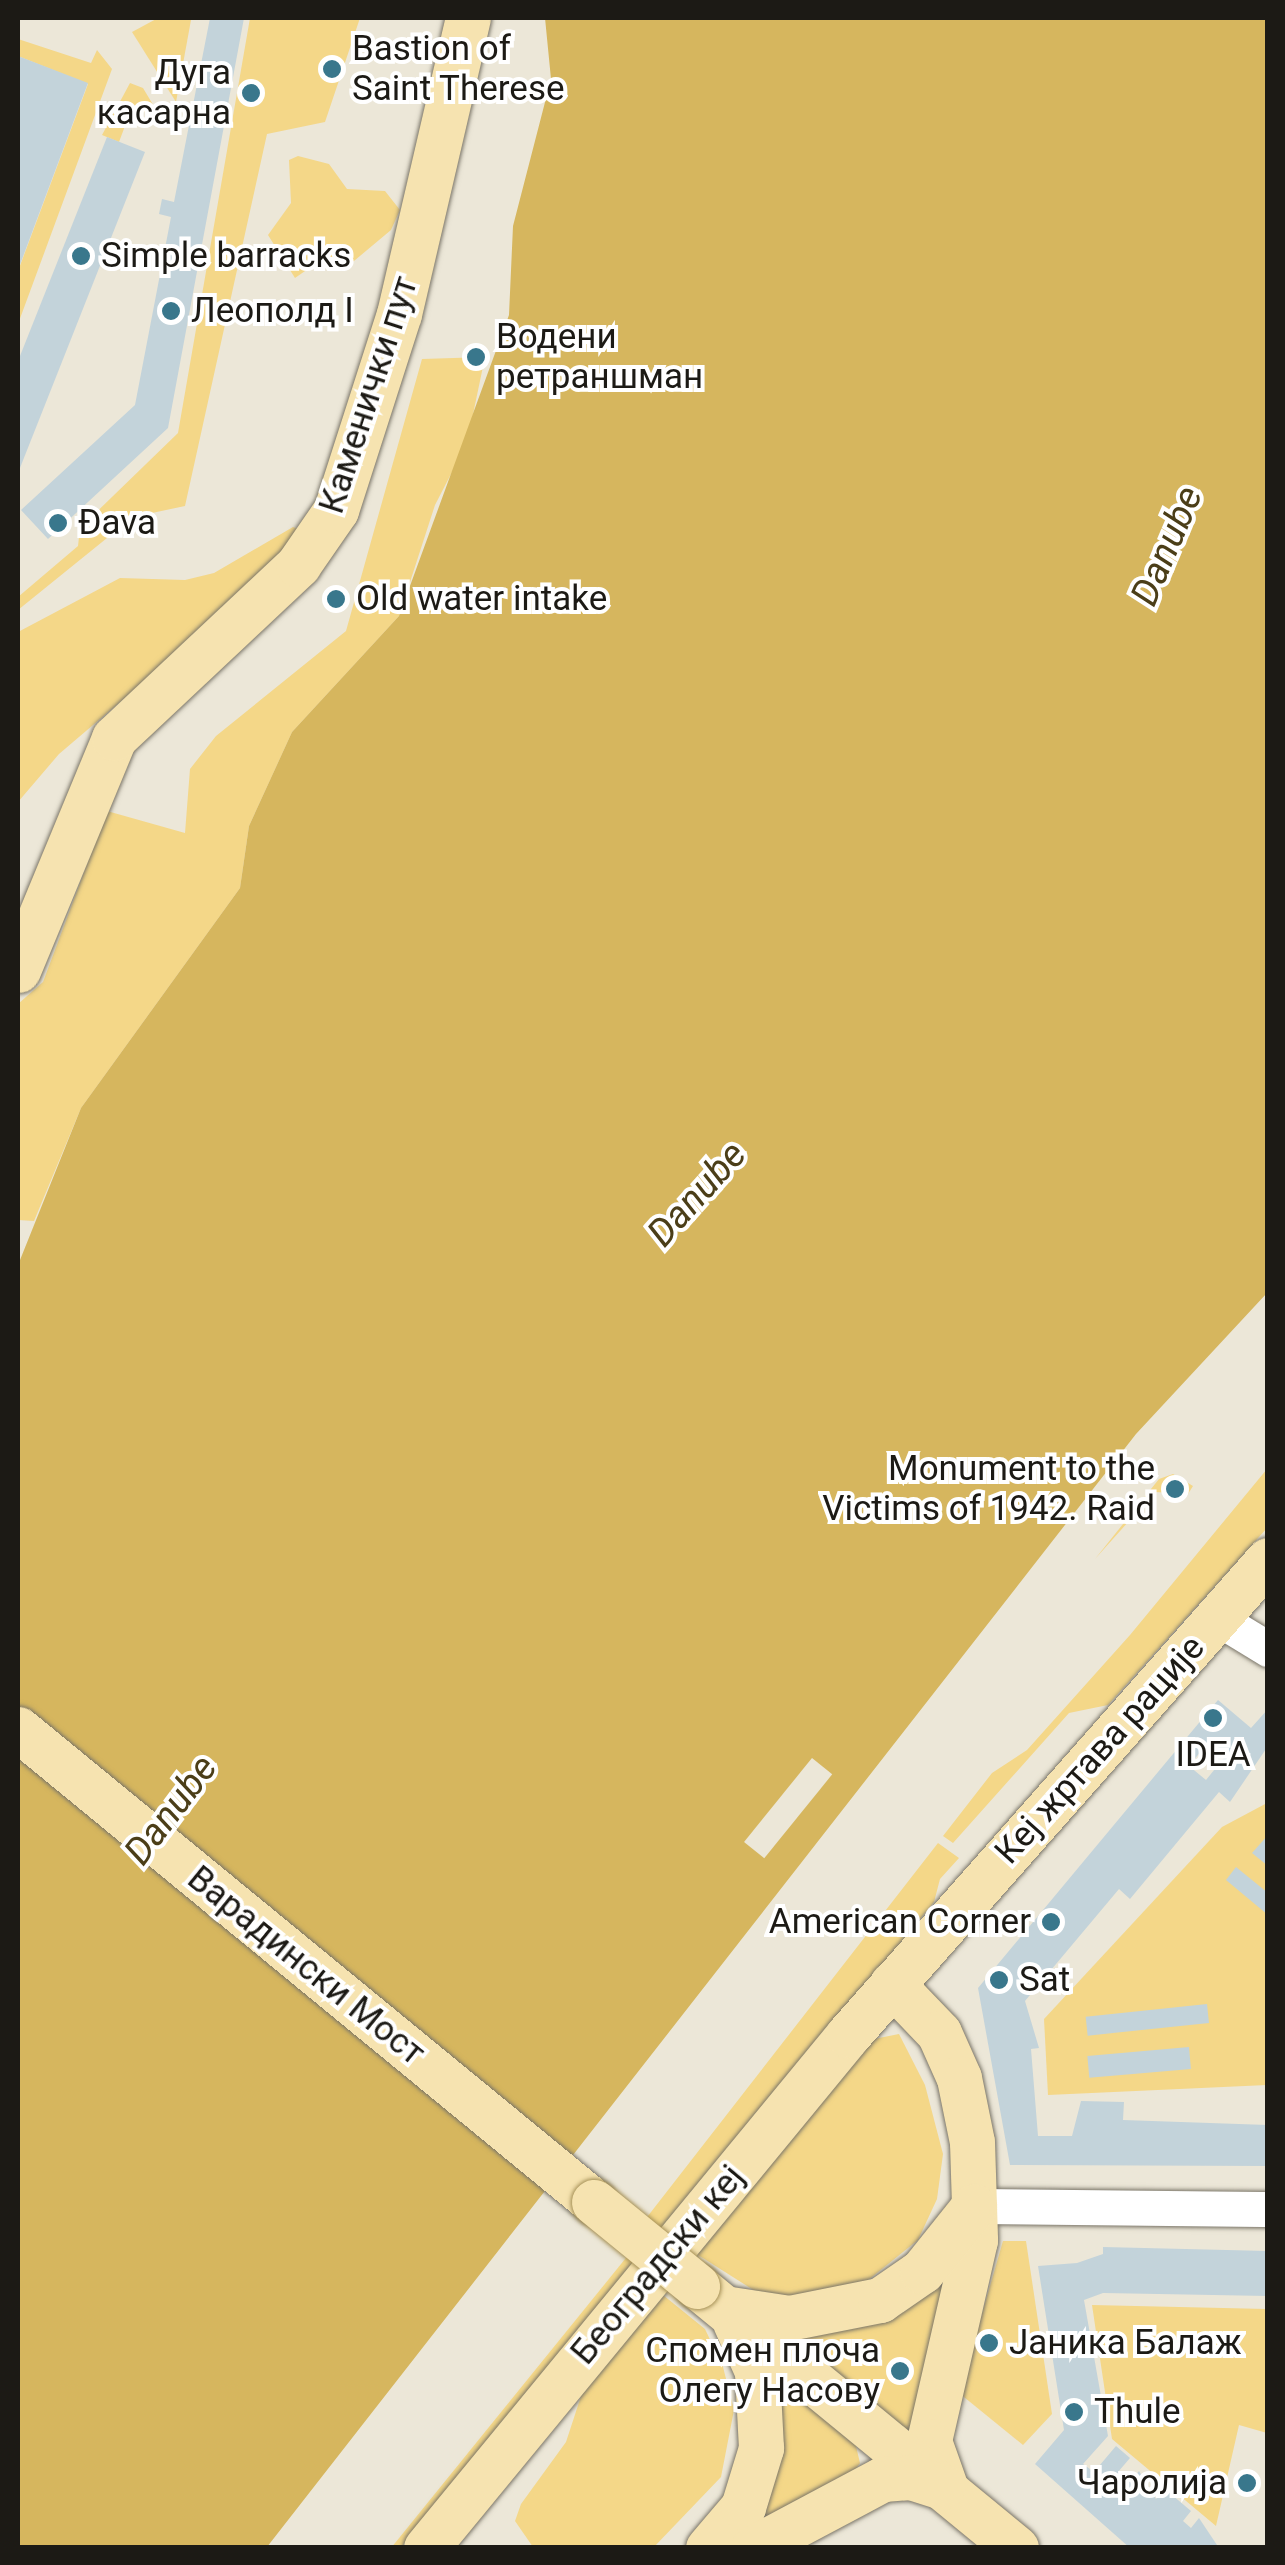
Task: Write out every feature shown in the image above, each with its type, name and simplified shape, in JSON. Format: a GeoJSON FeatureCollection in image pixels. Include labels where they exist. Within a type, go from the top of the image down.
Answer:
{"type":"FeatureCollection","features":[{"type":"Feature","properties":{"kind":"main road","name":"Каменички пут"},"geometry":{"type":"LineString","coordinates":[[18,970],[114,738],[298,565],[336,510],[398,314],[458,84],[468,18]]}},
{"type":"Feature","properties":{"kind":"main road","name":"Кеј жртава рације"},"geometry":{"type":"LineString","coordinates":[[892,1984],[1268,1560]]}},
{"type":"Feature","properties":{"kind":"main road","name":"Варадински Мост"},"geometry":{"type":"LineString","coordinates":[[18,1729],[1016,2548]]}},
{"type":"Feature","properties":{"kind":"main road"},"geometry":{"type":"LineString","coordinates":[[892,1984],[938,2034],[959,2078],[974,2206],[975,2240],[928,2441],[946,2489]]}},
{"type":"Feature","properties":{"kind":"main road","name":"Београдски кеј"},"geometry":{"type":"LineString","coordinates":[[449,2540],[892,1984]]}},
{"type":"Feature","properties":{"kind":"main road"},"geometry":{"type":"LineString","coordinates":[[712,2297],[789,2318],[880,2300],[922,2271],[974,2206]]}},
{"type":"Feature","properties":{"kind":"main road"},"geometry":{"type":"LineString","coordinates":[[708,2548],[743,2507],[761,2448],[757,2371],[712,2297]]}},
{"type":"Feature","properties":{"kind":"main road"},"geometry":{"type":"LineString","coordinates":[[753,2548],[883,2479],[911,2476],[946,2489]]}},
{"type":"Feature","properties":{"kind":"street"},"geometry":{"type":"LineString","coordinates":[[1217,1618],[1268,1649]]}},
{"type":"Feature","properties":{"kind":"street"},"geometry":{"type":"LineString","coordinates":[[974,2206],[1268,2209]]}},
{"type":"Feature","properties":{"kind":"shaded area"},"geometry":{"type":"Polygon","coordinates":[[[158,18],[191,20],[176,102],[132,32],[158,18]]]}},
{"type":"Feature","properties":{"kind":"shaded area"},"geometry":{"type":"Polygon","coordinates":[[[250,18],[360,18],[325,122],[267,134],[185,506],[133,517],[18,610],[18,597],[78,546],[80,528],[178,433],[250,18]]]}},
{"type":"Feature","properties":{"kind":"shaded area"},"geometry":{"type":"Polygon","coordinates":[[[18,39],[91,63],[97,50],[112,69],[18,324],[18,271],[88,84],[18,56],[18,39]]]}},
{"type":"Feature","properties":{"kind":"shaded area"},"geometry":{"type":"Polygon","coordinates":[[[130,83],[143,88],[161,118],[126,105],[118,124],[131,110],[119,142],[102,135],[130,83]]]}},
{"type":"Feature","properties":{"kind":"shaded area"},"geometry":{"type":"Polygon","coordinates":[[[298,156],[329,164],[347,189],[385,191],[400,210],[391,230],[348,266],[318,262],[295,278],[268,235],[291,203],[289,160],[298,156]]]}},
{"type":"Feature","properties":{"kind":"shaded area"},"geometry":{"type":"Polygon","coordinates":[[[485,357],[467,443],[435,505],[399,616],[292,732],[249,826],[240,888],[81,1108],[34,1221],[18,1220],[18,1004],[43,982],[107,811],[185,833],[190,769],[216,736],[346,631],[422,359],[485,357]]]}},
{"type":"Feature","properties":{"kind":"shaded area"},"geometry":{"type":"Polygon","coordinates":[[[293,527],[307,532],[268,576],[59,754],[18,802],[18,632],[120,578],[185,580],[214,573],[293,527]]]}},
{"type":"Feature","properties":{"kind":"shaded area"},"geometry":{"type":"Polygon","coordinates":[[[1267,1469],[1267,1528],[1108,1705],[1069,1713],[953,1843],[943,1836],[992,1773],[1027,1750],[1130,1635],[1267,1469]]]}},
{"type":"Feature","properties":{"kind":"shaded area"},"geometry":{"type":"Polygon","coordinates":[[[1173,1474],[1193,1486],[1188,1494],[1155,1492],[1095,1559],[1159,1479],[1173,1474]]]}},
{"type":"Feature","properties":{"kind":"shaded area"},"geometry":{"type":"Polygon","coordinates":[[[1267,1803],[1267,2085],[1048,2095],[1044,2019],[1222,1827],[1267,1803]]]}},
{"type":"Feature","properties":{"kind":"shaded area"},"geometry":{"type":"Polygon","coordinates":[[[938,1843],[959,1858],[940,1879],[934,1902],[401,2547],[391,2548],[651,2227],[644,2221],[938,1843]]]}},
{"type":"Feature","properties":{"kind":"shaded area"},"geometry":{"type":"Polygon","coordinates":[[[899,2034],[925,2085],[943,2154],[937,2199],[918,2240],[862,2285],[810,2299],[755,2291],[695,2253],[874,2039],[899,2034]]]}},
{"type":"Feature","properties":{"kind":"shaded area"},"geometry":{"type":"Polygon","coordinates":[[[962,2236],[909,2433],[790,2340],[962,2236]]]}},
{"type":"Feature","properties":{"kind":"shaded area"},"geometry":{"type":"Polygon","coordinates":[[[1003,2241],[1026,2241],[1052,2414],[1023,2445],[959,2393],[1003,2241]]]}},
{"type":"Feature","properties":{"kind":"shaded area"},"geometry":{"type":"Polygon","coordinates":[[[663,2295],[705,2329],[723,2367],[734,2410],[721,2477],[654,2547],[533,2547],[515,2521],[521,2504],[566,2442],[584,2387],[663,2295]]]}},
{"type":"Feature","properties":{"kind":"shaded area"},"geometry":{"type":"Polygon","coordinates":[[[1092,2305],[1267,2309],[1267,2433],[1239,2425],[1216,2526],[1112,2439],[1092,2305]]]}},
{"type":"Feature","properties":{"kind":"shaded area"},"geometry":{"type":"Polygon","coordinates":[[[770,2376],[854,2438],[860,2463],[849,2479],[745,2526],[770,2376]]]}},
{"type":"Feature","properties":{"kind":"water","name":"Danube"},"geometry":{"type":"Polygon","coordinates":[[[545,18],[1267,18],[1267,1293],[1136,1434],[267,2547],[18,2547],[18,1265],[81,1108],[240,888],[249,826],[292,732],[399,616],[509,315],[513,226],[551,79],[545,18]]]}},
{"type":"Feature","properties":{"kind":"pier"},"geometry":{"type":"Polygon","coordinates":[[[812,1758],[832,1774],[764,1858],[744,1842],[812,1758]]]}},
{"type":"Feature","properties":{"kind":"building","name":"Леополд I"},"geometry":{"type":"Polygon","coordinates":[[[210,18],[244,18],[168,428],[48,539],[21,510],[135,405],[171,217],[159,214],[162,199],[174,202],[210,18]]]}},
{"type":"Feature","properties":{"kind":"building"},"geometry":{"type":"Polygon","coordinates":[[[18,56],[88,83],[18,270],[18,56]]]}},
{"type":"Feature","properties":{"kind":"building","name":"Simple barracks"},"geometry":{"type":"Polygon","coordinates":[[[107,137],[145,152],[18,473],[18,361],[107,137]]]}},
{"type":"Feature","properties":{"kind":"building"},"geometry":{"type":"Polygon","coordinates":[[[1218,1700],[1251,1728],[1268,1709],[1268,1746],[1230,1802],[1219,1792],[1130,1899],[1119,1889],[1025,2001],[1039,2048],[1031,2049],[1038,2136],[1072,2136],[1081,2101],[1124,2102],[1123,2120],[1268,2125],[1268,2166],[1010,2165],[978,1988],[1218,1700]],[[1210,1740],[1189,1766],[1206,1780],[1227,1754],[1210,1740]]]}},
{"type":"Feature","properties":{"kind":"building"},"geometry":{"type":"Polygon","coordinates":[[[1268,1835],[1268,1866],[1252,1853],[1268,1835]]]}},
{"type":"Feature","properties":{"kind":"building"},"geometry":{"type":"Polygon","coordinates":[[[1236,1867],[1268,1893],[1268,1915],[1226,1880],[1236,1867]]]}},
{"type":"Feature","properties":{"kind":"building"},"geometry":{"type":"Polygon","coordinates":[[[1207,2004],[1209,2023],[1088,2036],[1086,2017],[1207,2004]]]}},
{"type":"Feature","properties":{"kind":"building"},"geometry":{"type":"Polygon","coordinates":[[[1189,2047],[1191,2069],[1089,2078],[1087,2056],[1189,2047]]]}},
{"type":"Feature","properties":{"kind":"building"},"geometry":{"type":"Polygon","coordinates":[[[1103,2247],[1268,2251],[1268,2296],[1103,2293],[1084,2300],[1108,2436],[1083,2464],[1094,2472],[1116,2446],[1130,2458],[1118,2472],[1130,2482],[1139,2471],[1156,2499],[1165,2489],[1191,2511],[1183,2521],[1191,2528],[1199,2518],[1219,2548],[1130,2548],[1035,2464],[1064,2430],[1038,2266],[1077,2263],[1103,2254],[1103,2247]]]}},
{"type":"Feature","properties":{"kind":"place","name":"Bastion of Saint Therese"},"geometry":{"type":"Point","coordinates":[332,69]}},
{"type":"Feature","properties":{"kind":"place","name":"Дуга касарна"},"geometry":{"type":"Point","coordinates":[251,93]}},
{"type":"Feature","properties":{"kind":"place","name":"Simple barracks"},"geometry":{"type":"Point","coordinates":[81,256]}},
{"type":"Feature","properties":{"kind":"place","name":"Леополд I"},"geometry":{"type":"Point","coordinates":[171,311]}},
{"type":"Feature","properties":{"kind":"place","name":"Водени ретраншман"},"geometry":{"type":"Point","coordinates":[476,357]}},
{"type":"Feature","properties":{"kind":"place","name":"Đava"},"geometry":{"type":"Point","coordinates":[58,523]}},
{"type":"Feature","properties":{"kind":"place","name":"Old water intake"},"geometry":{"type":"Point","coordinates":[336,599]}},
{"type":"Feature","properties":{"kind":"place","name":"Monument to the Victims of 1942. Raid"},"geometry":{"type":"Point","coordinates":[1175,1489]}},
{"type":"Feature","properties":{"kind":"place","name":"IDEA"},"geometry":{"type":"Point","coordinates":[1213,1718]}},
{"type":"Feature","properties":{"kind":"place","name":"American Corner"},"geometry":{"type":"Point","coordinates":[1051,1922]}},
{"type":"Feature","properties":{"kind":"place","name":"Sat"},"geometry":{"type":"Point","coordinates":[999,1980]}},
{"type":"Feature","properties":{"kind":"place","name":"Јаника Балаж"},"geometry":{"type":"Point","coordinates":[989,2343]}},
{"type":"Feature","properties":{"kind":"place","name":"Спомен плоча Олегу Насову"},"geometry":{"type":"Point","coordinates":[900,2371]}},
{"type":"Feature","properties":{"kind":"place","name":"Thule"},"geometry":{"type":"Point","coordinates":[1074,2412]}},
{"type":"Feature","properties":{"kind":"place","name":"Чаролија"},"geometry":{"type":"Point","coordinates":[1247,2483]}}]}
